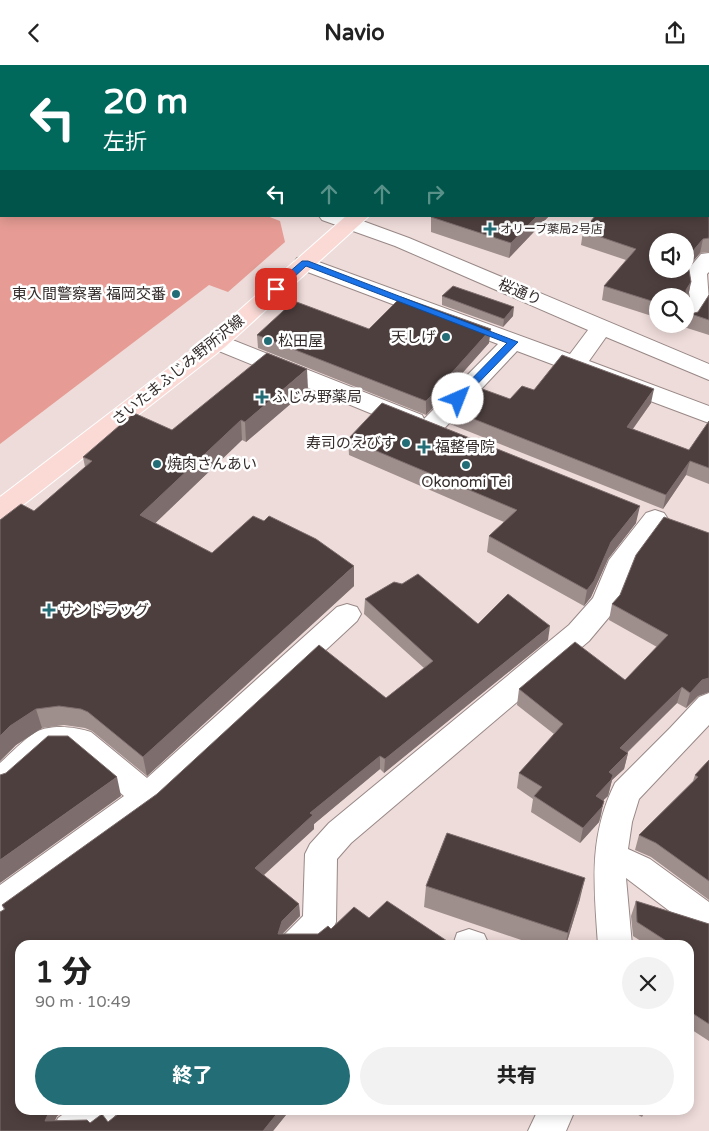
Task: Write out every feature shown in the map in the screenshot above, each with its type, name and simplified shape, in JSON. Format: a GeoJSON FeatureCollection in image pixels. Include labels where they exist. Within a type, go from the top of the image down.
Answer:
{"type":"FeatureCollection","features":[{"type":"Feature","properties":{"kind":"main road","name":"さいたまふじみ野所沢線"},"geometry":{"type":"LineString","coordinates":[[0,510],[217,342],[355,220]]}},
{"type":"Feature","properties":{"kind":"street","name":"桜通り"},"geometry":{"type":"LineString","coordinates":[[336,217],[355,220],[402,242],[709,373]]}},
{"type":"Feature","properties":{"kind":"street"},"geometry":{"type":"LineString","coordinates":[[355,220],[374,217]]}},
{"type":"Feature","properties":{"kind":"street"},"geometry":{"type":"LineString","coordinates":[[694,307],[701,297],[696,273],[709,259]]}},
{"type":"Feature","properties":{"kind":"street"},"geometry":{"type":"LineString","coordinates":[[305,263],[709,415]]}},
{"type":"Feature","properties":{"kind":"street"},"geometry":{"type":"LineString","coordinates":[[574,365],[602,327]]}},
{"type":"Feature","properties":{"kind":"street"},"geometry":{"type":"LineString","coordinates":[[663,353],[676,333]]}},
{"type":"Feature","properties":{"kind":"street"},"geometry":{"type":"LineString","coordinates":[[217,342],[455,437]]}},
{"type":"Feature","properties":{"kind":"street"},"geometry":{"type":"LineString","coordinates":[[430,428],[513,342]]}},
{"type":"Feature","properties":{"kind":"street"},"geometry":{"type":"LineString","coordinates":[[302,940],[319,922],[321,854],[340,833],[579,633],[605,603],[619,567],[655,519]]}},
{"type":"Feature","properties":{"kind":"street"},"geometry":{"type":"LineString","coordinates":[[0,904],[146,797],[347,614]]}},
{"type":"Feature","properties":{"kind":"street"},"geometry":{"type":"LineString","coordinates":[[615,940],[609,869],[616,822],[626,792],[709,705]]}},
{"type":"Feature","properties":{"kind":"street"},"geometry":{"type":"LineString","coordinates":[[0,781],[47,741],[80,741],[146,797]]}},
{"type":"Feature","properties":{"kind":"street"},"geometry":{"type":"LineString","coordinates":[[611,856],[639,869],[709,921]]}},
{"type":"Feature","properties":{"kind":"street"},"geometry":{"type":"LineString","coordinates":[[71,1131],[94,1115]]}},
{"type":"Feature","properties":{"kind":"street"},"geometry":{"type":"LineString","coordinates":[[547,1131],[555,1115]]}},
{"type":"Feature","properties":{"kind":"shaded area"},"geometry":{"type":"Polygon","coordinates":[[[0,217],[270,217],[280,221],[285,242],[228,292],[209,285],[0,444],[0,217]]]}},
{"type":"Feature","properties":{"kind":"building"},"geometry":{"type":"Polygon","coordinates":[[[431,217],[536,217],[511,243],[431,217]]]}},
{"type":"Feature","properties":{"kind":"building"},"geometry":{"type":"Polygon","coordinates":[[[594,217],[709,217],[709,238],[703,239],[694,250],[694,233],[649,233],[649,278],[690,278],[691,282],[687,288],[649,288],[649,300],[604,286],[636,249],[583,231],[594,217]]]}},
{"type":"Feature","properties":{"kind":"building"},"geometry":{"type":"Polygon","coordinates":[[[453,286],[514,307],[504,319],[442,296],[453,286]]]}},
{"type":"Feature","properties":{"kind":"building"},"geometry":{"type":"Polygon","coordinates":[[[709,295],[709,320],[694,315],[709,295]]]}},
{"type":"Feature","properties":{"kind":"building"},"geometry":{"type":"Polygon","coordinates":[[[401,297],[491,329],[448,377],[450,377],[426,401],[257,335],[294,301],[369,329],[401,297]]]}},
{"type":"Feature","properties":{"kind":"building"},"geometry":{"type":"Polygon","coordinates":[[[267,353],[307,369],[245,422],[241,420],[140,515],[212,553],[253,516],[264,521],[269,516],[316,539],[354,566],[143,757],[88,712],[81,709],[59,706],[36,709],[10,726],[0,736],[0,520],[21,504],[34,511],[92,461],[83,457],[134,413],[172,430],[267,353]]]}},
{"type":"Feature","properties":{"kind":"building"},"geometry":{"type":"Polygon","coordinates":[[[562,355],[654,389],[627,427],[689,450],[709,421],[709,468],[690,461],[666,495],[451,410],[474,386],[510,399],[522,386],[534,390],[562,355]]]}},
{"type":"Feature","properties":{"kind":"building"},"geometry":{"type":"Polygon","coordinates":[[[382,403],[640,506],[611,542],[594,581],[587,590],[489,536],[517,510],[348,439],[382,403]]]}},
{"type":"Feature","properties":{"kind":"building"},"geometry":{"type":"Polygon","coordinates":[[[664,517],[709,533],[709,678],[702,680],[690,693],[682,687],[620,748],[628,753],[609,772],[613,775],[611,780],[596,796],[604,801],[602,807],[583,828],[534,796],[542,787],[519,773],[563,724],[519,689],[575,642],[625,680],[668,635],[612,604],[620,595],[636,555],[664,517]]]}},
{"type":"Feature","properties":{"kind":"building"},"geometry":{"type":"Polygon","coordinates":[[[418,574],[478,624],[508,594],[550,626],[385,759],[380,756],[310,813],[313,815],[255,868],[299,904],[282,921],[278,934],[318,934],[328,926],[331,929],[354,907],[369,918],[387,901],[446,940],[15,940],[15,1115],[48,1115],[45,1121],[87,1120],[90,1123],[101,1115],[108,1122],[117,1115],[276,1115],[263,1131],[0,1131],[0,912],[5,909],[2,905],[157,794],[319,645],[386,698],[433,661],[365,599],[394,582],[402,584],[418,574]]]}},
{"type":"Feature","properties":{"kind":"building"},"geometry":{"type":"Polygon","coordinates":[[[48,736],[68,736],[117,777],[0,860],[0,775],[6,773],[48,736]]]}},
{"type":"Feature","properties":{"kind":"building"},"geometry":{"type":"Polygon","coordinates":[[[709,760],[709,881],[656,843],[639,835],[698,777],[695,775],[709,760]]]}},
{"type":"Feature","properties":{"kind":"building"},"geometry":{"type":"Polygon","coordinates":[[[447,833],[585,878],[568,933],[426,886],[447,833]]]}},
{"type":"Feature","properties":{"kind":"building"},"geometry":{"type":"Polygon","coordinates":[[[636,901],[709,924],[709,1024],[694,1014],[694,940],[665,940],[637,922],[636,901]]]}},
{"type":"Feature","properties":{"kind":"place","name":"オリーブ薬局2号店"},"geometry":{"type":"Point","coordinates":[490,229]}},
{"type":"Feature","properties":{"kind":"place","name":"東入間警察署 福岡交番"},"geometry":{"type":"Point","coordinates":[176,294]}},
{"type":"Feature","properties":{"kind":"place","name":"天しげ"},"geometry":{"type":"Point","coordinates":[446,337]}},
{"type":"Feature","properties":{"kind":"place","name":"松田屋"},"geometry":{"type":"Point","coordinates":[268,341]}},
{"type":"Feature","properties":{"kind":"place","name":"ふじみ野薬局"},"geometry":{"type":"Point","coordinates":[262,397]}},
{"type":"Feature","properties":{"kind":"place","name":"寿司のえびす"},"geometry":{"type":"Point","coordinates":[406,443]}},
{"type":"Feature","properties":{"kind":"place","name":"福整骨院"},"geometry":{"type":"Point","coordinates":[424,447]}},
{"type":"Feature","properties":{"kind":"place","name":"焼肉さんあい"},"geometry":{"type":"Point","coordinates":[157,464]}},
{"type":"Feature","properties":{"kind":"place","name":"Okonomi Tei"},"geometry":{"type":"Point","coordinates":[466,465]}},
{"type":"Feature","properties":{"kind":"place","name":"サンドラッグ"},"geometry":{"type":"Point","coordinates":[49,610]}},
{"type":"Feature","properties":{"kind":"route"},"geometry":{"type":"LineString","coordinates":[[276,289],[305,263],[513,342],[458,399]]}}]}
